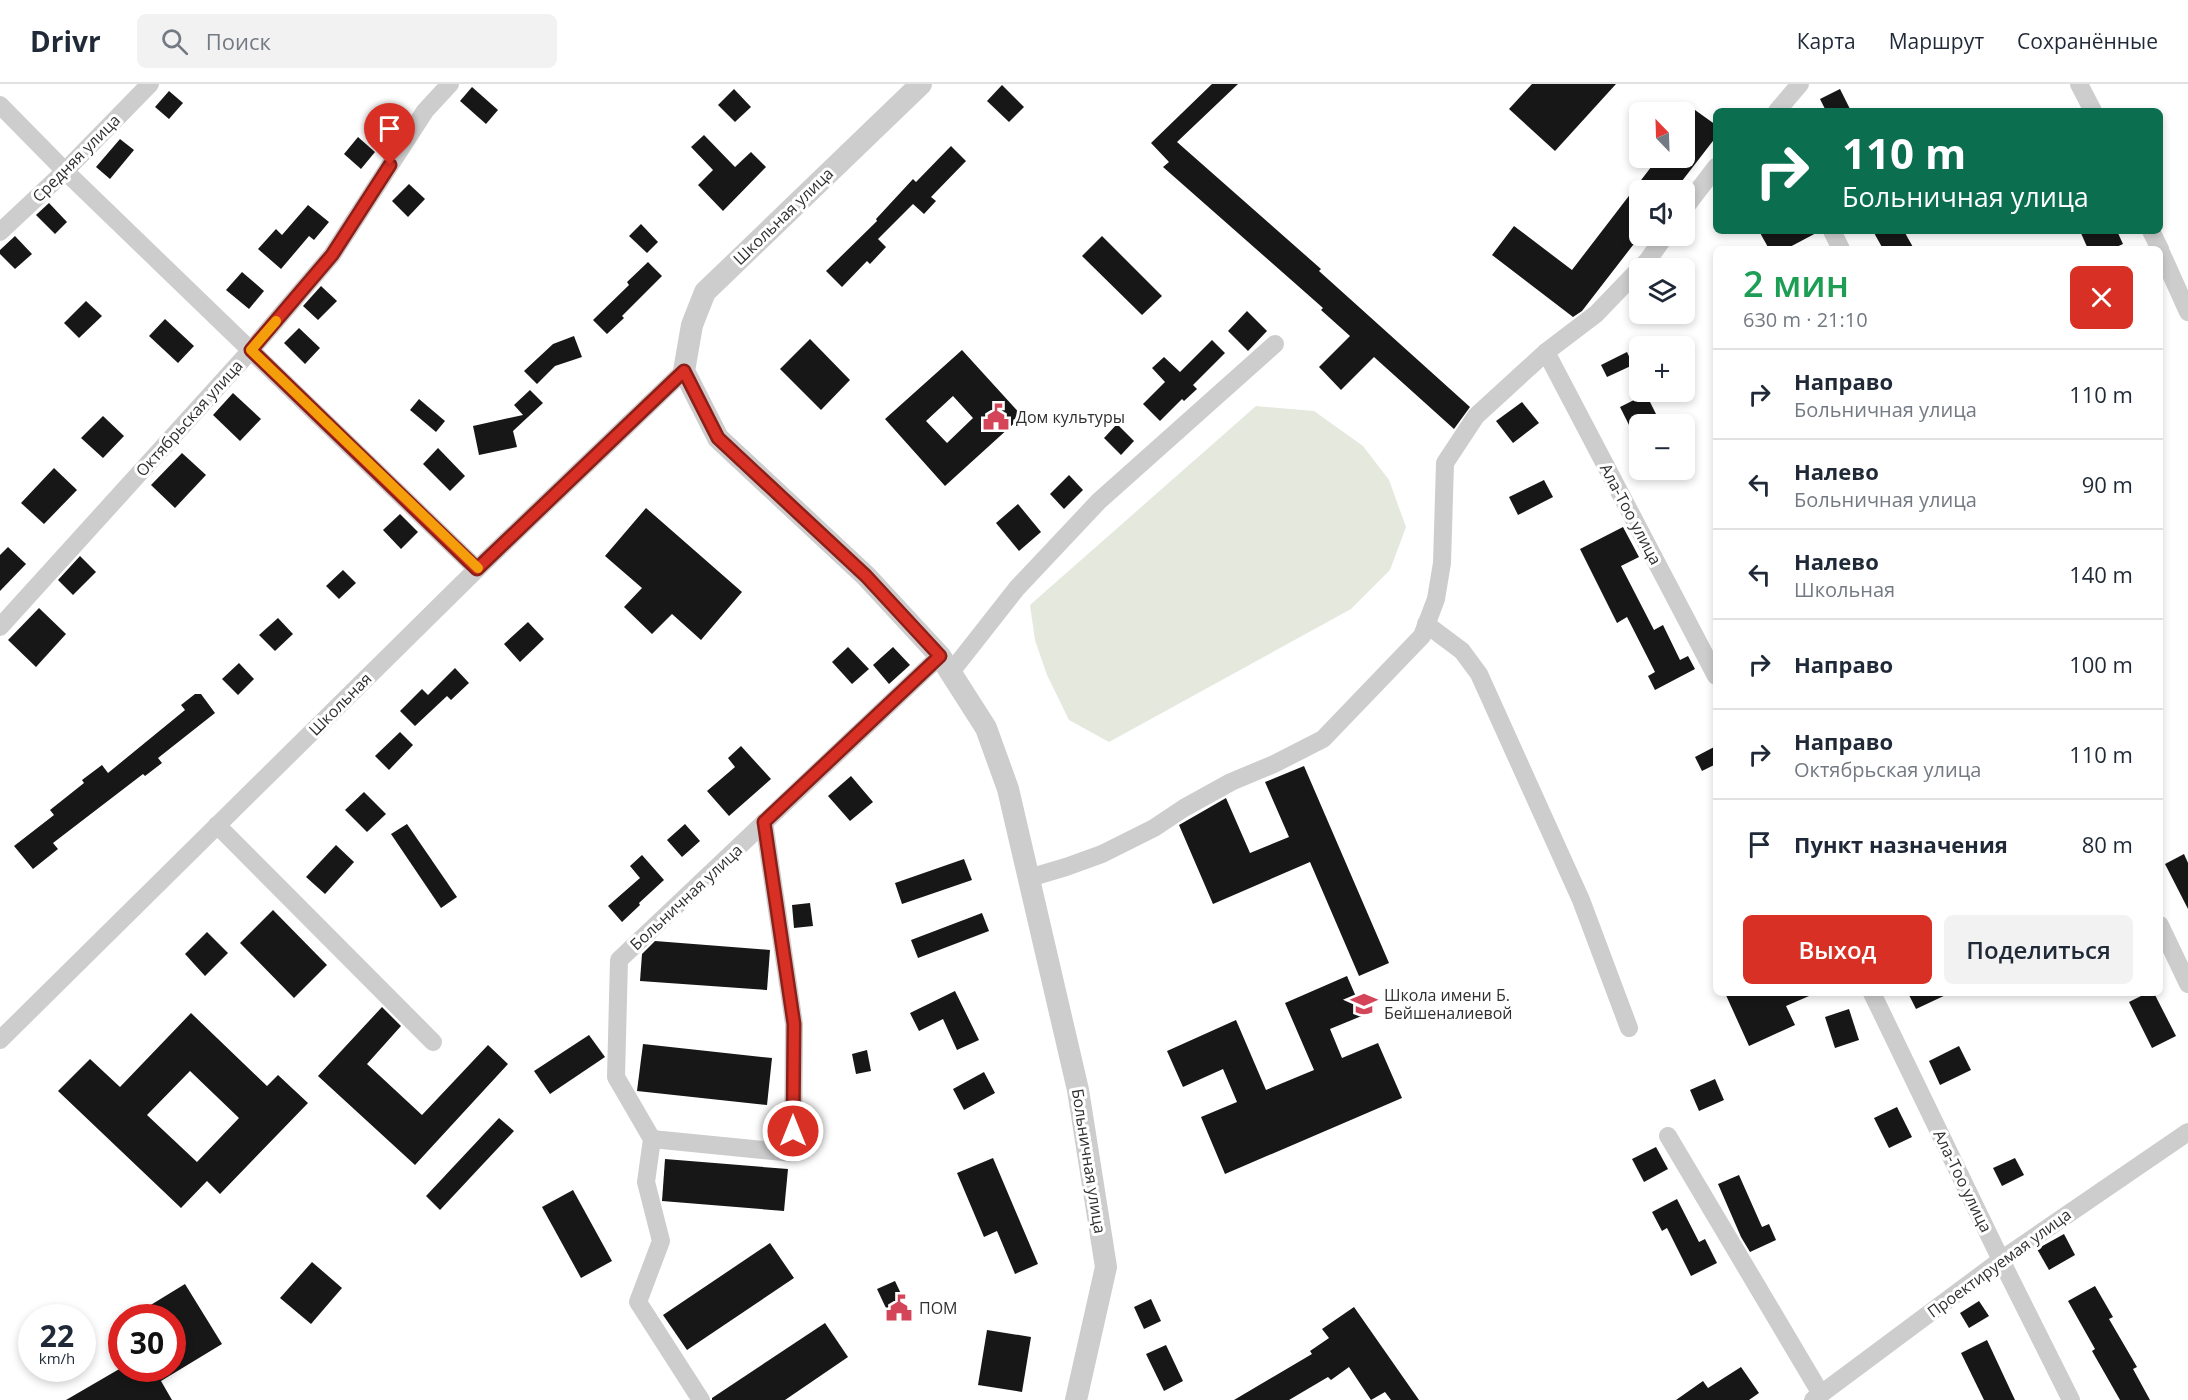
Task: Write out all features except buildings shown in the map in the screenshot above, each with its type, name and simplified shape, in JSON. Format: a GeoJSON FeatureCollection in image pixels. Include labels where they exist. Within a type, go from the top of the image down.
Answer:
{"type":"FeatureCollection","features":[{"type":"Feature","properties":{"kind":"street","name":"Средняя улица"},"geometry":{"type":"LineString","coordinates":[[0,232],[65,171],[150,84]]}},
{"type":"Feature","properties":{"kind":"street","name":"Октябрьская улица"},"geometry":{"type":"LineString","coordinates":[[0,627],[251,350],[332,255],[425,111],[450,84]]}},
{"type":"Feature","properties":{"kind":"street"},"geometry":{"type":"LineString","coordinates":[[1780,108],[1800,84]]}},
{"type":"Feature","properties":{"kind":"street"},"geometry":{"type":"LineString","coordinates":[[2079,84],[2091,108]]}},
{"type":"Feature","properties":{"kind":"street","name":"Школьная улица"},"geometry":{"type":"LineString","coordinates":[[684,371],[692,325],[705,292],[915,86]]}},
{"type":"Feature","properties":{"kind":"street"},"geometry":{"type":"LineString","coordinates":[[0,105],[65,171],[477,569]]}},
{"type":"Feature","properties":{"kind":"street"},"geometry":{"type":"LineString","coordinates":[[1695,195],[1713,171]]}},
{"type":"Feature","properties":{"kind":"street"},"geometry":{"type":"LineString","coordinates":[[1029,878],[1102,854],[1154,828],[1231,782],[1274,764],[1323,739],[1422,636],[1436,599],[1442,563],[1445,463],[1476,416],[1546,352],[1596,314],[1648,260],[1658,246]]}},
{"type":"Feature","properties":{"kind":"street"},"geometry":{"type":"LineString","coordinates":[[2163,257],[2188,312]]}},
{"type":"Feature","properties":{"kind":"street"},"geometry":{"type":"LineString","coordinates":[[945,664],[1099,501],[1275,344]]}},
{"type":"Feature","properties":{"kind":"street","name":"Ала-Тоо улица"},"geometry":{"type":"LineString","coordinates":[[1546,352],[1713,670]]}},
{"type":"Feature","properties":{"kind":"street","name":"Школьная"},"geometry":{"type":"LineString","coordinates":[[0,1040],[477,569],[684,371]]}},
{"type":"Feature","properties":{"kind":"street","name":"Больничная улица"},"geometry":{"type":"LineString","coordinates":[[684,371],[718,438],[866,576],[945,664],[986,728],[1008,789],[1078,1089],[1106,1267],[1076,1400]]}},
{"type":"Feature","properties":{"kind":"street"},"geometry":{"type":"LineString","coordinates":[[1426,624],[1462,651],[1479,674],[1581,900],[1629,1028]]}},
{"type":"Feature","properties":{"kind":"street","name":"Больничная улица"},"geometry":{"type":"LineString","coordinates":[[652,1139],[616,1077],[619,960],[764,822],[945,664]]}},
{"type":"Feature","properties":{"kind":"street"},"geometry":{"type":"LineString","coordinates":[[701,1400],[638,1302],[661,1241],[646,1182],[652,1139],[793,1153],[794,1024],[764,822]]}},
{"type":"Feature","properties":{"kind":"street"},"geometry":{"type":"LineString","coordinates":[[217,825],[433,1042]]}},
{"type":"Feature","properties":{"kind":"street"},"geometry":{"type":"LineString","coordinates":[[2163,931],[2188,984]]}},
{"type":"Feature","properties":{"kind":"street","name":"Ала-Тоо улица"},"geometry":{"type":"LineString","coordinates":[[1873,996],[2071,1400]]}},
{"type":"Feature","properties":{"kind":"street","name":"Проектируемая улица"},"geometry":{"type":"LineString","coordinates":[[1817,1397],[2001,1260],[2188,1132]]}},
{"type":"Feature","properties":{"kind":"street"},"geometry":{"type":"LineString","coordinates":[[1668,1136],[1817,1397]]}},
{"type":"Feature","properties":{"kind":"shaded area"},"geometry":{"type":"Polygon","coordinates":[[[1256,406],[1314,411],[1363,446],[1389,480],[1406,527],[1390,570],[1351,609],[1109,742],[1069,720],[1047,675],[1035,640],[1030,605],[1256,406]]]}},
{"type":"Feature","properties":{"kind":"slow traffic"},"geometry":{"type":"LineString","coordinates":[[276,321],[251,350],[478,568]]}},
{"type":"Feature","properties":{"kind":"place","name":"Дом культуры"},"geometry":{"type":"Point","coordinates":[996,417]}},
{"type":"Feature","properties":{"kind":"place","name":"Школа имени Б. Бейшеналиевой"},"geometry":{"type":"Point","coordinates":[1364,1004]}},
{"type":"Feature","properties":{"kind":"place","name":"ПОМ"},"geometry":{"type":"Point","coordinates":[899,1308]}},
{"type":"Feature","properties":{"kind":"route"},"geometry":{"type":"LineString","coordinates":[[390,165],[332,255],[251,350],[477,569],[684,371],[718,438],[866,576],[940,656],[764,822],[794,1024],[793,1131]]}}]}
